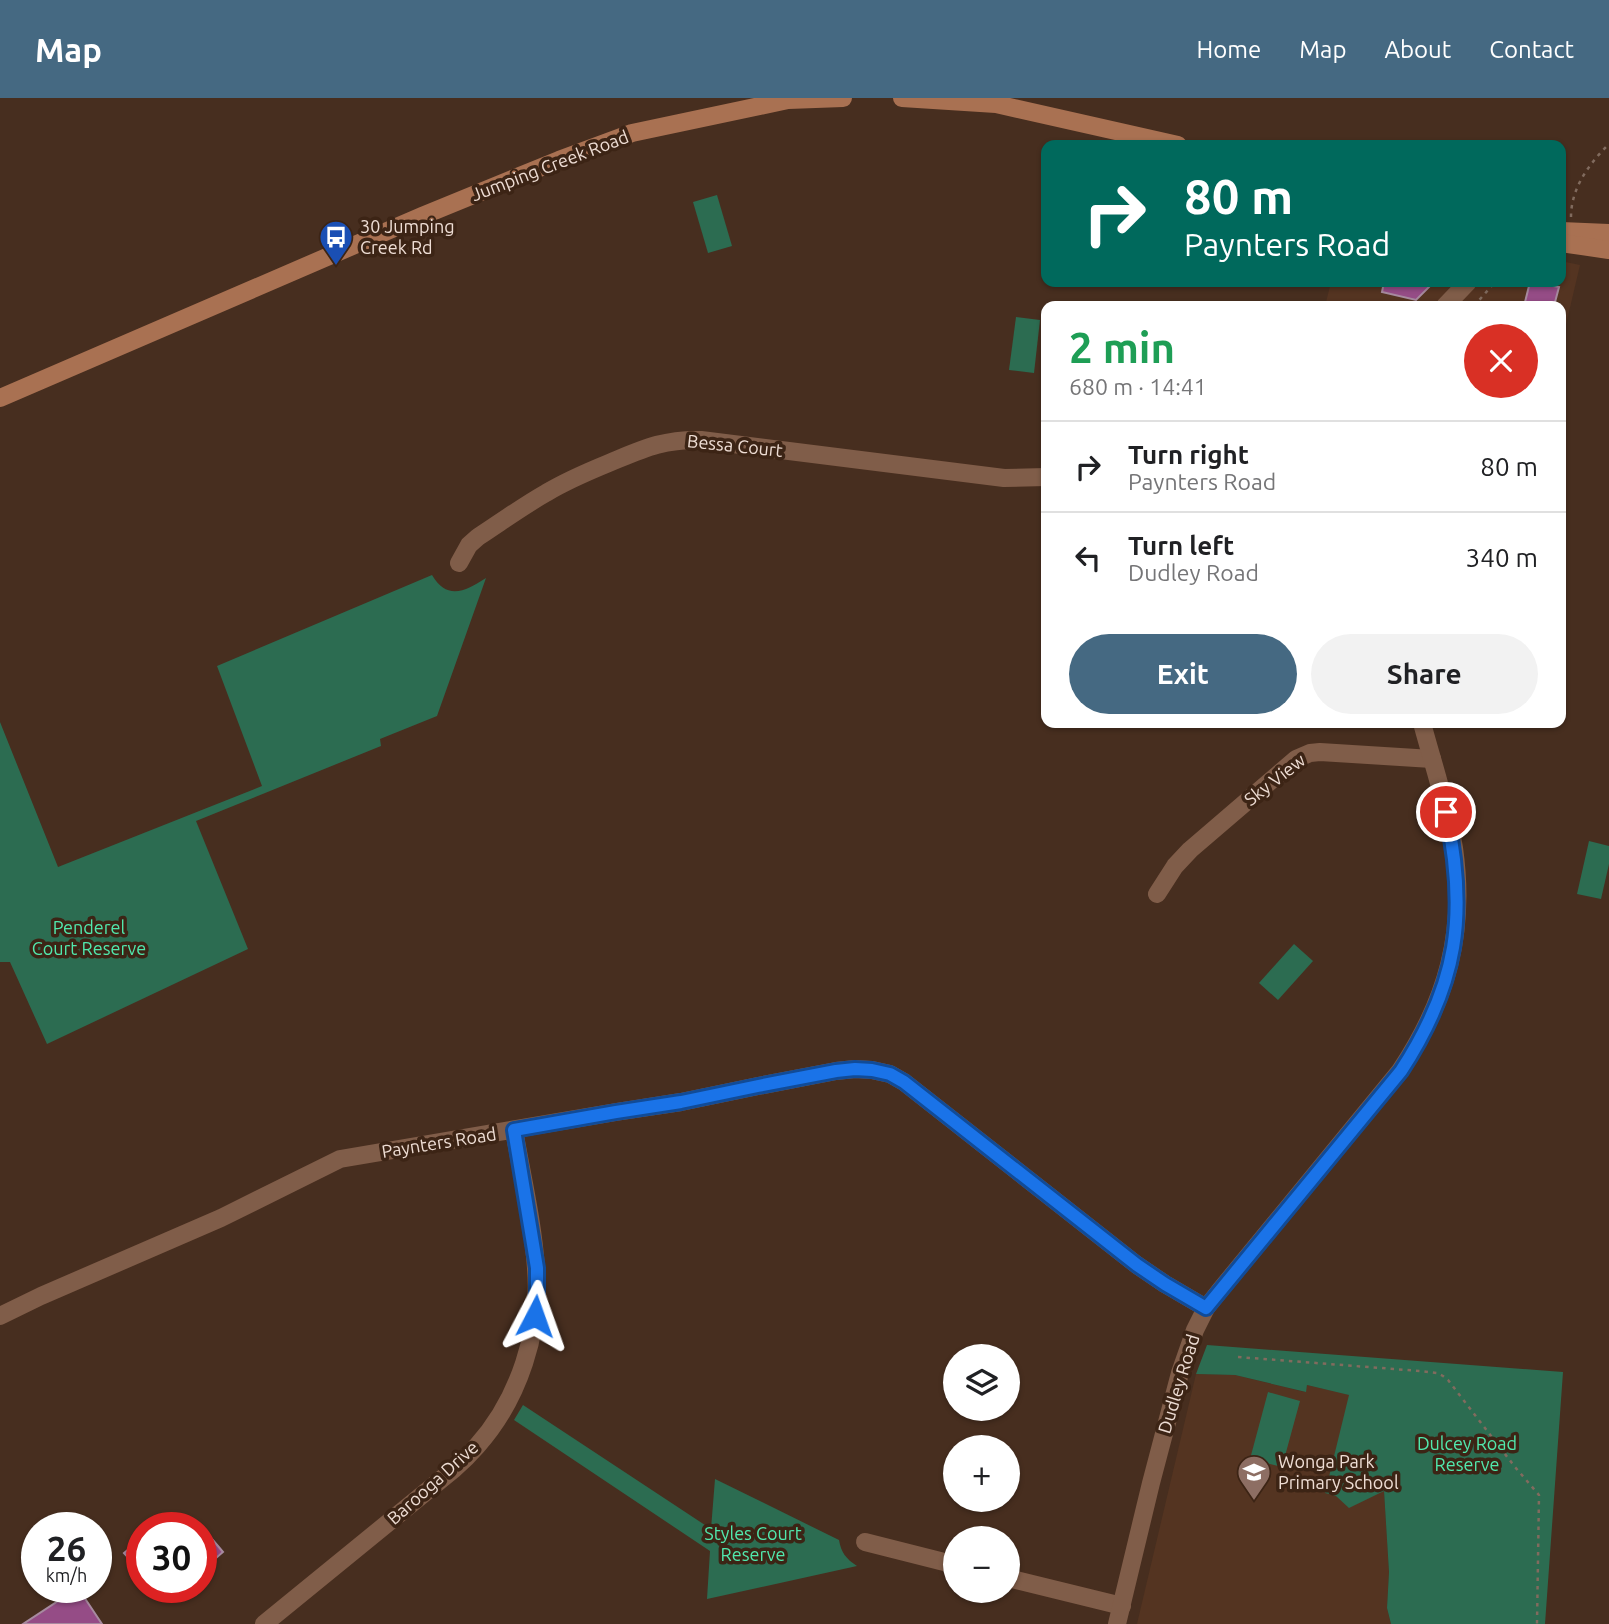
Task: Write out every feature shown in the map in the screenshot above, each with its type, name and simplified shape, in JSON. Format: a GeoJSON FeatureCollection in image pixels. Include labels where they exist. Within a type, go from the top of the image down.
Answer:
{"type":"FeatureCollection","features":[{"type":"Feature","properties":{"kind":"main road","name":"Jumping Creek Road"},"geometry":{"type":"LineString","coordinates":[[0,398],[422,216],[632,133],[788,100],[843,98]]}},
{"type":"Feature","properties":{"kind":"main road"},"geometry":{"type":"LineString","coordinates":[[902,98],[996,104],[1156,140]]}},
{"type":"Feature","properties":{"kind":"main road"},"geometry":{"type":"LineString","coordinates":[[1566,235],[1609,233]]}},
{"type":"Feature","properties":{"kind":"main road"},"geometry":{"type":"LineString","coordinates":[[1566,236],[1609,250]]}},
{"type":"Feature","properties":{"kind":"street"},"geometry":{"type":"LineString","coordinates":[[1450,301],[1463,287]]}},
{"type":"Feature","properties":{"kind":"street","name":"Bessa Court"},"geometry":{"type":"LineString","coordinates":[[459,563],[469,545],[478,537],[544,494],[571,479],[664,442],[701,440],[1004,478],[1041,477]]}},
{"type":"Feature","properties":{"kind":"street","name":"Dudley Road"},"geometry":{"type":"LineString","coordinates":[[1117,1624],[1180,1373],[1206,1308],[1401,1071],[1416,1048],[1440,997],[1454,950],[1457,897],[1453,846],[1423,728]]}},
{"type":"Feature","properties":{"kind":"street","name":"Sky View"},"geometry":{"type":"LineString","coordinates":[[1157,894],[1175,866],[1190,850],[1304,755],[1320,752],[1432,759]]}},
{"type":"Feature","properties":{"kind":"street","name":"Paynters Road"},"geometry":{"type":"LineString","coordinates":[[0,1316],[221,1219],[341,1159],[681,1102],[855,1069],[890,1074],[904,1082],[1137,1265],[1206,1308]]}},
{"type":"Feature","properties":{"kind":"street","name":"Barooga Drive"},"geometry":{"type":"LineString","coordinates":[[264,1624],[454,1469],[478,1446],[512,1392],[531,1340],[537,1291],[537,1268],[514,1130]]}},
{"type":"Feature","properties":{"kind":"street"},"geometry":{"type":"LineString","coordinates":[[864,1542],[943,1562]]}},
{"type":"Feature","properties":{"kind":"street"},"geometry":{"type":"LineString","coordinates":[[1020,1581],[1122,1606]]}},
{"type":"Feature","properties":{"kind":"path"},"geometry":{"type":"LineString","coordinates":[[1566,228],[1582,176],[1609,144]]}},
{"type":"Feature","properties":{"kind":"path"},"geometry":{"type":"LineString","coordinates":[[1478,301],[1491,287]]}},
{"type":"Feature","properties":{"kind":"path"},"geometry":{"type":"LineString","coordinates":[[1238,1357],[1396,1368],[1443,1376],[1539,1495],[1537,1624]]}},
{"type":"Feature","properties":{"kind":"shaded area"},"geometry":{"type":"Polygon","coordinates":[[[1566,262],[1580,265],[1566,325],[1566,301],[1326,301],[1330,287],[1566,287],[1566,262]]]}},
{"type":"Feature","properties":{"kind":"shaded area","name":"Wonga Park Primary School"},"geometry":{"type":"Polygon","coordinates":[[[1196,1374],[1235,1375],[1305,1392],[1307,1385],[1350,1395],[1326,1487],[1384,1491],[1389,1572],[1387,1608],[1391,1624],[1137,1624],[1196,1374]]]}},
{"type":"Feature","properties":{"kind":"green space"},"geometry":{"type":"Polygon","coordinates":[[[717,195],[732,246],[708,253],[693,202],[717,195]]]}},
{"type":"Feature","properties":{"kind":"green space"},"geometry":{"type":"Polygon","coordinates":[[[1016,317],[1040,320],[1034,373],[1009,370],[1016,317]]]}},
{"type":"Feature","properties":{"kind":"green space","name":"Penderel Court Reserve"},"geometry":{"type":"Polygon","coordinates":[[[432,575],[450,591],[464,590],[486,578],[437,716],[380,739],[381,746],[196,821],[248,949],[47,1044],[10,962],[0,962],[0,722],[58,867],[262,786],[217,666],[432,575]]]}},
{"type":"Feature","properties":{"kind":"green space"},"geometry":{"type":"Polygon","coordinates":[[[1589,841],[1609,846],[1609,864],[1601,899],[1577,894],[1589,841]]]}},
{"type":"Feature","properties":{"kind":"green space"},"geometry":{"type":"Polygon","coordinates":[[[1294,944],[1313,961],[1278,1000],[1259,983],[1294,944]]]}},
{"type":"Feature","properties":{"kind":"green space","name":"Dulcey Road Reserve"},"geometry":{"type":"Polygon","coordinates":[[[1207,1345],[1563,1372],[1545,1624],[1391,1624],[1387,1608],[1389,1572],[1384,1491],[1349,1508],[1336,1496],[1325,1493],[1349,1395],[1307,1385],[1306,1392],[1235,1375],[1196,1374],[1207,1345]]]}},
{"type":"Feature","properties":{"kind":"green space"},"geometry":{"type":"Polygon","coordinates":[[[1268,1392],[1300,1401],[1282,1467],[1250,1459],[1268,1392]]]}},
{"type":"Feature","properties":{"kind":"green space","name":"Styles Court Reserve"},"geometry":{"type":"Polygon","coordinates":[[[523,1405],[711,1529],[715,1479],[839,1540],[845,1555],[857,1566],[707,1599],[710,1551],[514,1420],[523,1405]]]}},
{"type":"Feature","properties":{"kind":"building"},"geometry":{"type":"Polygon","coordinates":[[[1383,287],[1429,287],[1416,300],[1382,292],[1383,287]]]}},
{"type":"Feature","properties":{"kind":"building"},"geometry":{"type":"Polygon","coordinates":[[[1529,287],[1559,287],[1555,301],[1525,301],[1529,287]]]}},
{"type":"Feature","properties":{"kind":"building"},"geometry":{"type":"Polygon","coordinates":[[[217,1545],[223,1552],[217,1557],[217,1545]]]}},
{"type":"Feature","properties":{"kind":"building"},"geometry":{"type":"Polygon","coordinates":[[[55,1603],[88,1603],[102,1624],[23,1624],[55,1603]]]}},
{"type":"Feature","properties":{"kind":"place","name":"30 Jumping Creek Rd"},"geometry":{"type":"Point","coordinates":[336,267]}},
{"type":"Feature","properties":{"kind":"place","name":"Wonga Park Primary School"},"geometry":{"type":"Point","coordinates":[1254,1502]}},
{"type":"Feature","properties":{"kind":"route"},"geometry":{"type":"LineString","coordinates":[[535,1316],[537,1268],[514,1130],[855,1069],[890,1074],[904,1082],[1137,1265],[1206,1308],[1401,1071],[1430,1021],[1448,973],[1454,950],[1456,924],[1456,870],[1446,812]]}}]}
